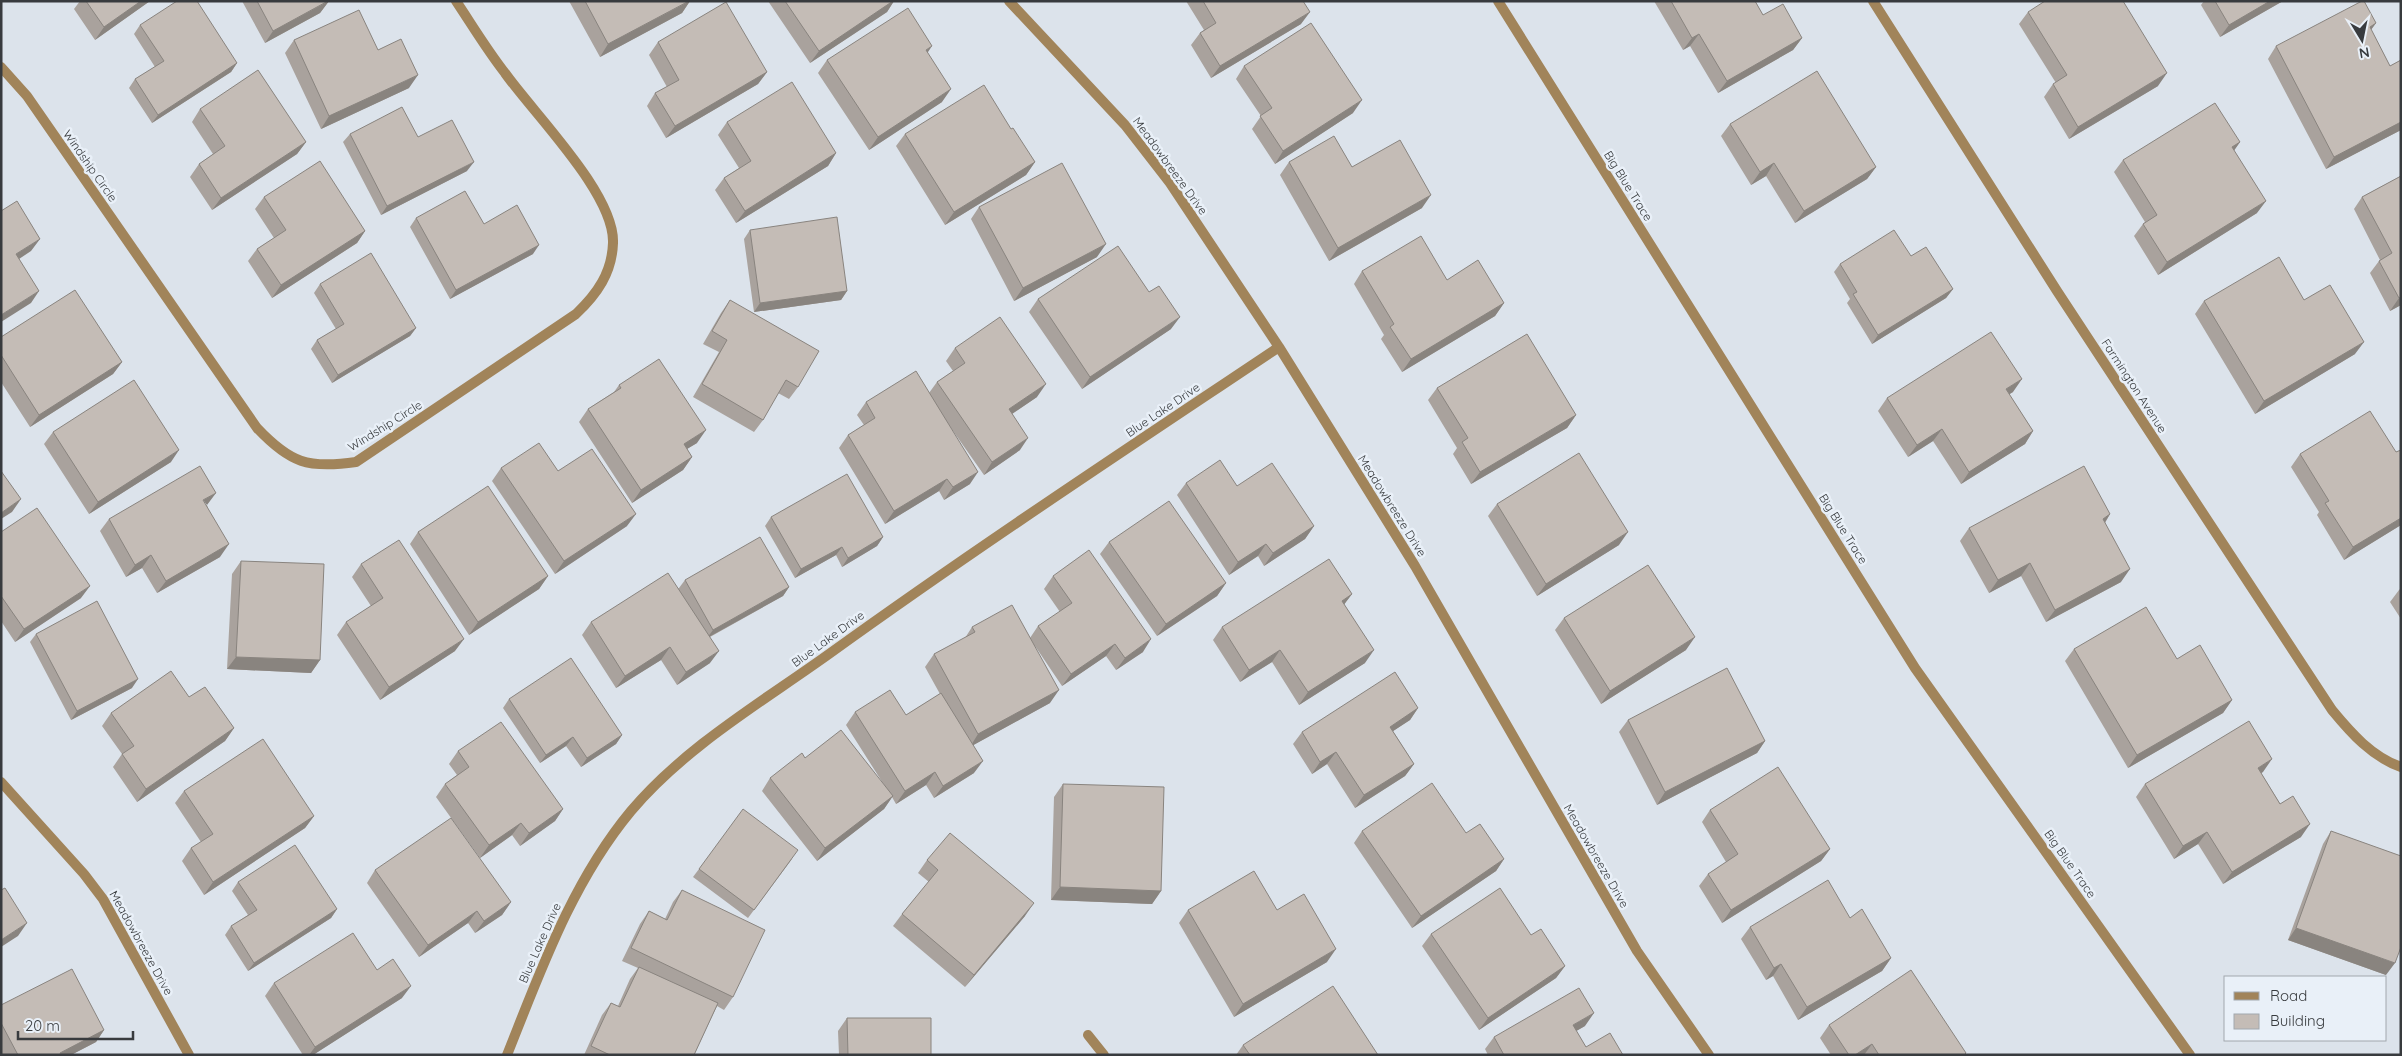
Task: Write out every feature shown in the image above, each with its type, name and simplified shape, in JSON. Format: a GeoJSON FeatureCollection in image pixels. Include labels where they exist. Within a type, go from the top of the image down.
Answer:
{"type":"FeatureCollection","features":[{"type":"Feature","properties":{"kind":"street","name":"Windship Circle"},"geometry":{"type":"LineString","coordinates":[[1,67],[27,96],[257,428],[276,448],[300,461],[328,466],[356,462],[576,314],[596,294],[609,270],[614,242],[609,215],[592,183],[504,73],[456,1]]}},
{"type":"Feature","properties":{"kind":"street","name":"Meadowbreeze Drive"},"geometry":{"type":"LineString","coordinates":[[1010,1],[1125,125],[1170,183],[1279,348],[1415,566],[1589,870],[1638,951],[1709,1055]]}},
{"type":"Feature","properties":{"kind":"street","name":"Big Blue Trace"},"geometry":{"type":"LineString","coordinates":[[1498,1],[1915,668],[2190,1055]]}},
{"type":"Feature","properties":{"kind":"street","name":"Farmington Avenue"},"geometry":{"type":"LineString","coordinates":[[1873,1],[2057,291],[2332,710],[2350,732],[2372,751],[2398,766]]}},
{"type":"Feature","properties":{"kind":"street","name":"Blue Lake Drive"},"geometry":{"type":"LineString","coordinates":[[507,1055],[562,921],[593,864],[631,812],[653,788],[701,745],[928,582],[1279,348]]}},
{"type":"Feature","properties":{"kind":"street","name":"Meadowbreeze Drive"},"geometry":{"type":"LineString","coordinates":[[1,782],[84,874],[103,899],[188,1055]]}},
{"type":"Feature","properties":{"kind":"street"},"geometry":{"type":"LineString","coordinates":[[1088,1035],[1104,1055]]}},
{"type":"Feature","properties":{"kind":"building"},"geometry":{"type":"Polygon","coordinates":[[[86,1],[141,1],[104,27],[86,1]]]}},
{"type":"Feature","properties":{"kind":"building"},"geometry":{"type":"Polygon","coordinates":[[[177,1],[197,1],[237,63],[158,115],[135,79],[164,61],[140,25],[177,1]]]}},
{"type":"Feature","properties":{"kind":"building"},"geometry":{"type":"Polygon","coordinates":[[[257,1],[328,1],[273,31],[257,1]]]}},
{"type":"Feature","properties":{"kind":"building"},"geometry":{"type":"Polygon","coordinates":[[[585,1],[689,1],[608,44],[585,1]]]}},
{"type":"Feature","properties":{"kind":"building"},"geometry":{"type":"Polygon","coordinates":[[[785,1],[893,1],[819,51],[785,1]]]}},
{"type":"Feature","properties":{"kind":"building"},"geometry":{"type":"Polygon","coordinates":[[[1203,1],[1303,1],[1310,12],[1220,66],[1200,33],[1216,23],[1203,1]]]}},
{"type":"Feature","properties":{"kind":"building"},"geometry":{"type":"Polygon","coordinates":[[[1671,1],[1755,1],[1763,15],[1783,4],[1802,38],[1727,81],[1699,34],[1692,38],[1671,1]]]}},
{"type":"Feature","properties":{"kind":"building"},"geometry":{"type":"Polygon","coordinates":[[[2045,1],[2123,1],[2167,73],[2078,127],[2053,84],[2067,75],[2028,12],[2045,1]]]}},
{"type":"Feature","properties":{"kind":"building"},"geometry":{"type":"Polygon","coordinates":[[[2215,1],[2270,1],[2229,25],[2215,1]]]}},
{"type":"Feature","properties":{"kind":"building"},"geometry":{"type":"Polygon","coordinates":[[[2364,1],[2376,23],[2370,27],[2390,66],[2401,60],[2401,122],[2334,157],[2276,46],[2364,1]]]}},
{"type":"Feature","properties":{"kind":"building"},"geometry":{"type":"Polygon","coordinates":[[[726,2],[767,72],[675,126],[655,93],[679,80],[658,42],[726,2]]]}},
{"type":"Feature","properties":{"kind":"building"},"geometry":{"type":"Polygon","coordinates":[[[908,8],[932,46],[926,50],[951,89],[878,137],[827,60],[908,8]]]}},
{"type":"Feature","properties":{"kind":"building"},"geometry":{"type":"Polygon","coordinates":[[[359,10],[378,50],[401,39],[418,75],[329,116],[294,40],[359,10]]]}},
{"type":"Feature","properties":{"kind":"building"},"geometry":{"type":"Polygon","coordinates":[[[1311,23],[1362,100],[1283,151],[1260,116],[1272,108],[1244,66],[1311,23]]]}},
{"type":"Feature","properties":{"kind":"building"},"geometry":{"type":"Polygon","coordinates":[[[258,70],[306,142],[221,198],[199,164],[225,146],[200,109],[258,70]]]}},
{"type":"Feature","properties":{"kind":"building"},"geometry":{"type":"Polygon","coordinates":[[[1817,71],[1876,167],[1804,211],[1774,163],[1760,172],[1730,124],[1817,71]]]}},
{"type":"Feature","properties":{"kind":"building"},"geometry":{"type":"Polygon","coordinates":[[[792,82],[836,153],[745,211],[724,178],[751,161],[727,122],[792,82]]]}},
{"type":"Feature","properties":{"kind":"building"},"geometry":{"type":"Polygon","coordinates":[[[984,85],[1011,129],[1013,128],[1035,162],[954,212],[905,134],[984,85]]]}},
{"type":"Feature","properties":{"kind":"building"},"geometry":{"type":"Polygon","coordinates":[[[2215,103],[2240,142],[2232,147],[2266,201],[2167,262],[2143,224],[2157,215],[2123,160],[2215,103]]]}},
{"type":"Feature","properties":{"kind":"building"},"geometry":{"type":"Polygon","coordinates":[[[402,107],[418,137],[452,120],[474,162],[387,206],[350,134],[402,107]]]}},
{"type":"Feature","properties":{"kind":"building"},"geometry":{"type":"Polygon","coordinates":[[[1334,136],[1352,167],[1400,140],[1431,195],[1338,248],[1289,162],[1334,136]]]}},
{"type":"Feature","properties":{"kind":"building"},"geometry":{"type":"Polygon","coordinates":[[[320,161],[365,231],[281,285],[257,249],[286,230],[264,197],[320,161]]]}},
{"type":"Feature","properties":{"kind":"building"},"geometry":{"type":"Polygon","coordinates":[[[1062,163],[1106,244],[1023,288],[979,207],[1062,163]]]}},
{"type":"Feature","properties":{"kind":"building"},"geometry":{"type":"Polygon","coordinates":[[[2401,176],[2401,297],[2399,298],[2379,261],[2392,253],[2362,197],[2401,176]]]}},
{"type":"Feature","properties":{"kind":"building"},"geometry":{"type":"Polygon","coordinates":[[[465,191],[484,224],[517,205],[539,245],[456,290],[416,218],[465,191]]]}},
{"type":"Feature","properties":{"kind":"building"},"geometry":{"type":"Polygon","coordinates":[[[17,201],[40,239],[16,254],[39,291],[1,315],[1,211],[17,201]]]}},
{"type":"Feature","properties":{"kind":"building"},"geometry":{"type":"Polygon","coordinates":[[[837,217],[847,291],[760,303],[750,230],[837,217]]]}},
{"type":"Feature","properties":{"kind":"building"},"geometry":{"type":"Polygon","coordinates":[[[1894,230],[1911,256],[1926,247],[1953,289],[1878,335],[1853,294],[1857,292],[1840,264],[1894,230]]]}},
{"type":"Feature","properties":{"kind":"building"},"geometry":{"type":"Polygon","coordinates":[[[1421,236],[1447,280],[1478,260],[1504,303],[1411,359],[1390,327],[1394,324],[1362,271],[1421,236]]]}},
{"type":"Feature","properties":{"kind":"building"},"geometry":{"type":"Polygon","coordinates":[[[1118,246],[1149,292],[1159,286],[1180,317],[1090,377],[1038,299],[1118,246]]]}},
{"type":"Feature","properties":{"kind":"building"},"geometry":{"type":"Polygon","coordinates":[[[371,253],[416,328],[338,375],[317,340],[344,324],[320,284],[371,253]]]}},
{"type":"Feature","properties":{"kind":"building"},"geometry":{"type":"Polygon","coordinates":[[[2279,257],[2304,300],[2330,285],[2364,342],[2264,401],[2204,301],[2279,257]]]}},
{"type":"Feature","properties":{"kind":"building"},"geometry":{"type":"Polygon","coordinates":[[[75,290],[122,362],[39,415],[1,355],[1,337],[75,290]]]}},
{"type":"Feature","properties":{"kind":"building"},"geometry":{"type":"Polygon","coordinates":[[[730,300],[819,351],[798,387],[786,380],[763,420],[702,384],[727,340],[712,331],[730,300]]]}},
{"type":"Feature","properties":{"kind":"building"},"geometry":{"type":"Polygon","coordinates":[[[1000,317],[1046,384],[1009,409],[1028,438],[992,462],[937,382],[965,363],[955,348],[1000,317]]]}},
{"type":"Feature","properties":{"kind":"building"},"geometry":{"type":"Polygon","coordinates":[[[1991,332],[2022,379],[2006,389],[2033,431],[1969,472],[1942,429],[1917,445],[1887,398],[1991,332]]]}},
{"type":"Feature","properties":{"kind":"building"},"geometry":{"type":"Polygon","coordinates":[[[1527,334],[1576,415],[1480,472],[1462,442],[1468,438],[1437,388],[1527,334]]]}},
{"type":"Feature","properties":{"kind":"building"},"geometry":{"type":"Polygon","coordinates":[[[659,359],[706,430],[684,444],[692,457],[641,490],[588,409],[621,388],[619,385],[659,359]]]}},
{"type":"Feature","properties":{"kind":"building"},"geometry":{"type":"Polygon","coordinates":[[[916,371],[978,472],[953,487],[947,479],[894,511],[848,435],[875,418],[866,402],[916,371]]]}},
{"type":"Feature","properties":{"kind":"building"},"geometry":{"type":"Polygon","coordinates":[[[134,380],[179,450],[98,502],[53,432],[134,380]]]}},
{"type":"Feature","properties":{"kind":"building"},"geometry":{"type":"Polygon","coordinates":[[[2370,411],[2396,452],[2401,450],[2401,518],[2353,547],[2325,503],[2329,501],[2300,454],[2370,411]]]}},
{"type":"Feature","properties":{"kind":"building"},"geometry":{"type":"Polygon","coordinates":[[[539,443],[558,471],[592,449],[636,514],[564,561],[501,468],[539,443]]]}},
{"type":"Feature","properties":{"kind":"building"},"geometry":{"type":"Polygon","coordinates":[[[1579,453],[1628,532],[1546,584],[1497,504],[1579,453]]]}},
{"type":"Feature","properties":{"kind":"building"},"geometry":{"type":"Polygon","coordinates":[[[1220,460],[1237,486],[1272,463],[1314,526],[1273,553],[1266,544],[1238,562],[1186,483],[1220,460]]]}},
{"type":"Feature","properties":{"kind":"building"},"geometry":{"type":"Polygon","coordinates":[[[200,466],[216,493],[203,500],[229,544],[166,581],[151,555],[135,565],[109,519],[200,466]]]}},
{"type":"Feature","properties":{"kind":"building"},"geometry":{"type":"Polygon","coordinates":[[[2084,466],[2110,514],[2103,519],[2130,569],[2055,610],[2030,563],[1998,580],[1969,528],[2084,466]]]}},
{"type":"Feature","properties":{"kind":"building"},"geometry":{"type":"Polygon","coordinates":[[[1,471],[21,499],[1,513],[1,471]]]}},
{"type":"Feature","properties":{"kind":"building"},"geometry":{"type":"Polygon","coordinates":[[[847,474],[883,537],[848,558],[842,547],[801,569],[771,517],[847,474]]]}},
{"type":"Feature","properties":{"kind":"building"},"geometry":{"type":"Polygon","coordinates":[[[488,486],[548,576],[478,622],[418,532],[488,486]]]}},
{"type":"Feature","properties":{"kind":"building"},"geometry":{"type":"Polygon","coordinates":[[[1169,501],[1226,583],[1166,624],[1109,542],[1169,501]]]}},
{"type":"Feature","properties":{"kind":"building"},"geometry":{"type":"Polygon","coordinates":[[[37,508],[90,586],[24,629],[1,596],[1,532],[37,508]]]}},
{"type":"Feature","properties":{"kind":"building"},"geometry":{"type":"Polygon","coordinates":[[[760,537],[789,587],[713,630],[685,580],[760,537]]]}},
{"type":"Feature","properties":{"kind":"building"},"geometry":{"type":"Polygon","coordinates":[[[399,540],[464,639],[389,687],[346,622],[383,598],[361,564],[399,540]]]}},
{"type":"Feature","properties":{"kind":"building"},"geometry":{"type":"Polygon","coordinates":[[[1089,550],[1151,639],[1125,658],[1115,644],[1071,674],[1038,626],[1072,603],[1053,576],[1089,550]]]}},
{"type":"Feature","properties":{"kind":"building"},"geometry":{"type":"Polygon","coordinates":[[[1329,559],[1352,594],[1342,601],[1374,650],[1308,692],[1280,650],[1249,670],[1222,627],[1329,559]]]}},
{"type":"Feature","properties":{"kind":"building"},"geometry":{"type":"Polygon","coordinates":[[[241,561],[324,564],[320,660],[236,657],[241,561]]]}},
{"type":"Feature","properties":{"kind":"building"},"geometry":{"type":"Polygon","coordinates":[[[1648,565],[1695,637],[1610,691],[1564,618],[1648,565]]]}},
{"type":"Feature","properties":{"kind":"building"},"geometry":{"type":"Polygon","coordinates":[[[668,573],[719,651],[686,672],[670,647],[625,676],[591,622],[668,573]]]}},
{"type":"Feature","properties":{"kind":"building"},"geometry":{"type":"Polygon","coordinates":[[[97,601],[138,679],[77,711],[36,634],[97,601]]]}},
{"type":"Feature","properties":{"kind":"building"},"geometry":{"type":"Polygon","coordinates":[[[1012,605],[1059,690],[978,734],[934,654],[975,632],[972,627],[1012,605]]]}},
{"type":"Feature","properties":{"kind":"building"},"geometry":{"type":"Polygon","coordinates":[[[2146,607],[2177,659],[2200,645],[2232,700],[2137,755],[2074,649],[2146,607]]]}},
{"type":"Feature","properties":{"kind":"building"},"geometry":{"type":"Polygon","coordinates":[[[571,658],[622,735],[587,758],[573,737],[546,755],[509,699],[571,658]]]}},
{"type":"Feature","properties":{"kind":"building"},"geometry":{"type":"Polygon","coordinates":[[[1727,668],[1765,741],[1665,792],[1628,720],[1727,668]]]}},
{"type":"Feature","properties":{"kind":"building"},"geometry":{"type":"Polygon","coordinates":[[[171,671],[189,697],[205,687],[234,728],[146,789],[122,754],[134,746],[111,713],[171,671]]]}},
{"type":"Feature","properties":{"kind":"building"},"geometry":{"type":"Polygon","coordinates":[[[1395,672],[1418,708],[1390,727],[1414,764],[1364,795],[1336,752],[1320,762],[1302,732],[1395,672]]]}},
{"type":"Feature","properties":{"kind":"building"},"geometry":{"type":"Polygon","coordinates":[[[890,690],[906,715],[941,693],[983,761],[943,786],[935,772],[905,791],[855,712],[890,690]]]}},
{"type":"Feature","properties":{"kind":"building"},"geometry":{"type":"Polygon","coordinates":[[[2249,721],[2272,759],[2258,768],[2280,804],[2293,796],[2310,824],[2232,872],[2207,832],[2183,846],[2145,784],[2249,721]]]}},
{"type":"Feature","properties":{"kind":"building"},"geometry":{"type":"Polygon","coordinates":[[[501,722],[563,809],[529,833],[521,823],[489,845],[445,784],[469,767],[458,751],[501,722]]]}},
{"type":"Feature","properties":{"kind":"building"},"geometry":{"type":"Polygon","coordinates":[[[841,730],[893,796],[825,848],[770,778],[802,753],[805,758],[841,730]]]}},
{"type":"Feature","properties":{"kind":"building"},"geometry":{"type":"Polygon","coordinates":[[[263,739],[314,816],[213,882],[191,848],[213,834],[184,791],[263,739]]]}},
{"type":"Feature","properties":{"kind":"building"},"geometry":{"type":"Polygon","coordinates":[[[1778,767],[1830,849],[1731,910],[1708,874],[1738,854],[1710,810],[1778,767]]]}},
{"type":"Feature","properties":{"kind":"building"},"geometry":{"type":"Polygon","coordinates":[[[1432,783],[1466,833],[1480,824],[1504,859],[1421,916],[1362,831],[1432,783]]]}},
{"type":"Feature","properties":{"kind":"building"},"geometry":{"type":"Polygon","coordinates":[[[1063,784],[1164,787],[1161,891],[1060,887],[1063,784]]]}},
{"type":"Feature","properties":{"kind":"building"},"geometry":{"type":"Polygon","coordinates":[[[743,809],[798,850],[754,910],[699,869],[743,809]]]}},
{"type":"Feature","properties":{"kind":"building"},"geometry":{"type":"Polygon","coordinates":[[[451,818],[511,902],[484,921],[477,911],[428,945],[375,870],[451,818]]]}},
{"type":"Feature","properties":{"kind":"building"},"geometry":{"type":"Polygon","coordinates":[[[2331,831],[2401,856],[2401,947],[2395,963],[2296,928],[2331,831]]]}},
{"type":"Feature","properties":{"kind":"building"},"geometry":{"type":"Polygon","coordinates":[[[950,833],[1034,903],[974,975],[902,914],[938,870],[927,860],[950,833]]]}},
{"type":"Feature","properties":{"kind":"building"},"geometry":{"type":"Polygon","coordinates":[[[295,845],[337,909],[254,963],[231,926],[257,910],[238,882],[295,845]]]}},
{"type":"Feature","properties":{"kind":"building"},"geometry":{"type":"Polygon","coordinates":[[[1254,871],[1277,910],[1304,894],[1336,949],[1243,1004],[1188,910],[1254,871]]]}},
{"type":"Feature","properties":{"kind":"building"},"geometry":{"type":"Polygon","coordinates":[[[1828,880],[1850,918],[1862,909],[1891,958],[1807,1007],[1781,964],[1774,968],[1750,927],[1828,880]]]}},
{"type":"Feature","properties":{"kind":"building"},"geometry":{"type":"Polygon","coordinates":[[[5,888],[27,923],[1,940],[1,890],[5,888]]]}},
{"type":"Feature","properties":{"kind":"building"},"geometry":{"type":"Polygon","coordinates":[[[1500,888],[1531,935],[1541,929],[1565,966],[1488,1018],[1431,934],[1500,888]]]}},
{"type":"Feature","properties":{"kind":"building"},"geometry":{"type":"Polygon","coordinates":[[[682,890],[765,930],[733,997],[631,948],[649,911],[667,920],[682,890]]]}},
{"type":"Feature","properties":{"kind":"building"},"geometry":{"type":"Polygon","coordinates":[[[353,933],[377,970],[393,959],[411,986],[315,1047],[274,983],[353,933]]]}},
{"type":"Feature","properties":{"kind":"building"},"geometry":{"type":"Polygon","coordinates":[[[639,967],[718,1003],[694,1055],[610,1055],[591,1046],[611,1003],[620,1007],[639,967]]]}},
{"type":"Feature","properties":{"kind":"building"},"geometry":{"type":"Polygon","coordinates":[[[72,969],[104,1030],[60,1053],[61,1055],[18,1055],[1,1023],[1,1005],[72,969]]]}},
{"type":"Feature","properties":{"kind":"building"},"geometry":{"type":"Polygon","coordinates":[[[1911,970],[1966,1053],[1964,1055],[1879,1055],[1872,1044],[1855,1055],[1849,1055],[1829,1025],[1911,970]]]}},
{"type":"Feature","properties":{"kind":"building"},"geometry":{"type":"Polygon","coordinates":[[[1333,986],[1378,1055],[1250,1055],[1243,1045],[1333,986]]]}},
{"type":"Feature","properties":{"kind":"building"},"geometry":{"type":"Polygon","coordinates":[[[1579,988],[1594,1013],[1573,1025],[1586,1047],[1610,1033],[1623,1055],[1504,1055],[1494,1037],[1579,988]]]}},
{"type":"Feature","properties":{"kind":"building"},"geometry":{"type":"Polygon","coordinates":[[[847,1018],[931,1018],[931,1055],[848,1055],[847,1018]]]}}]}
